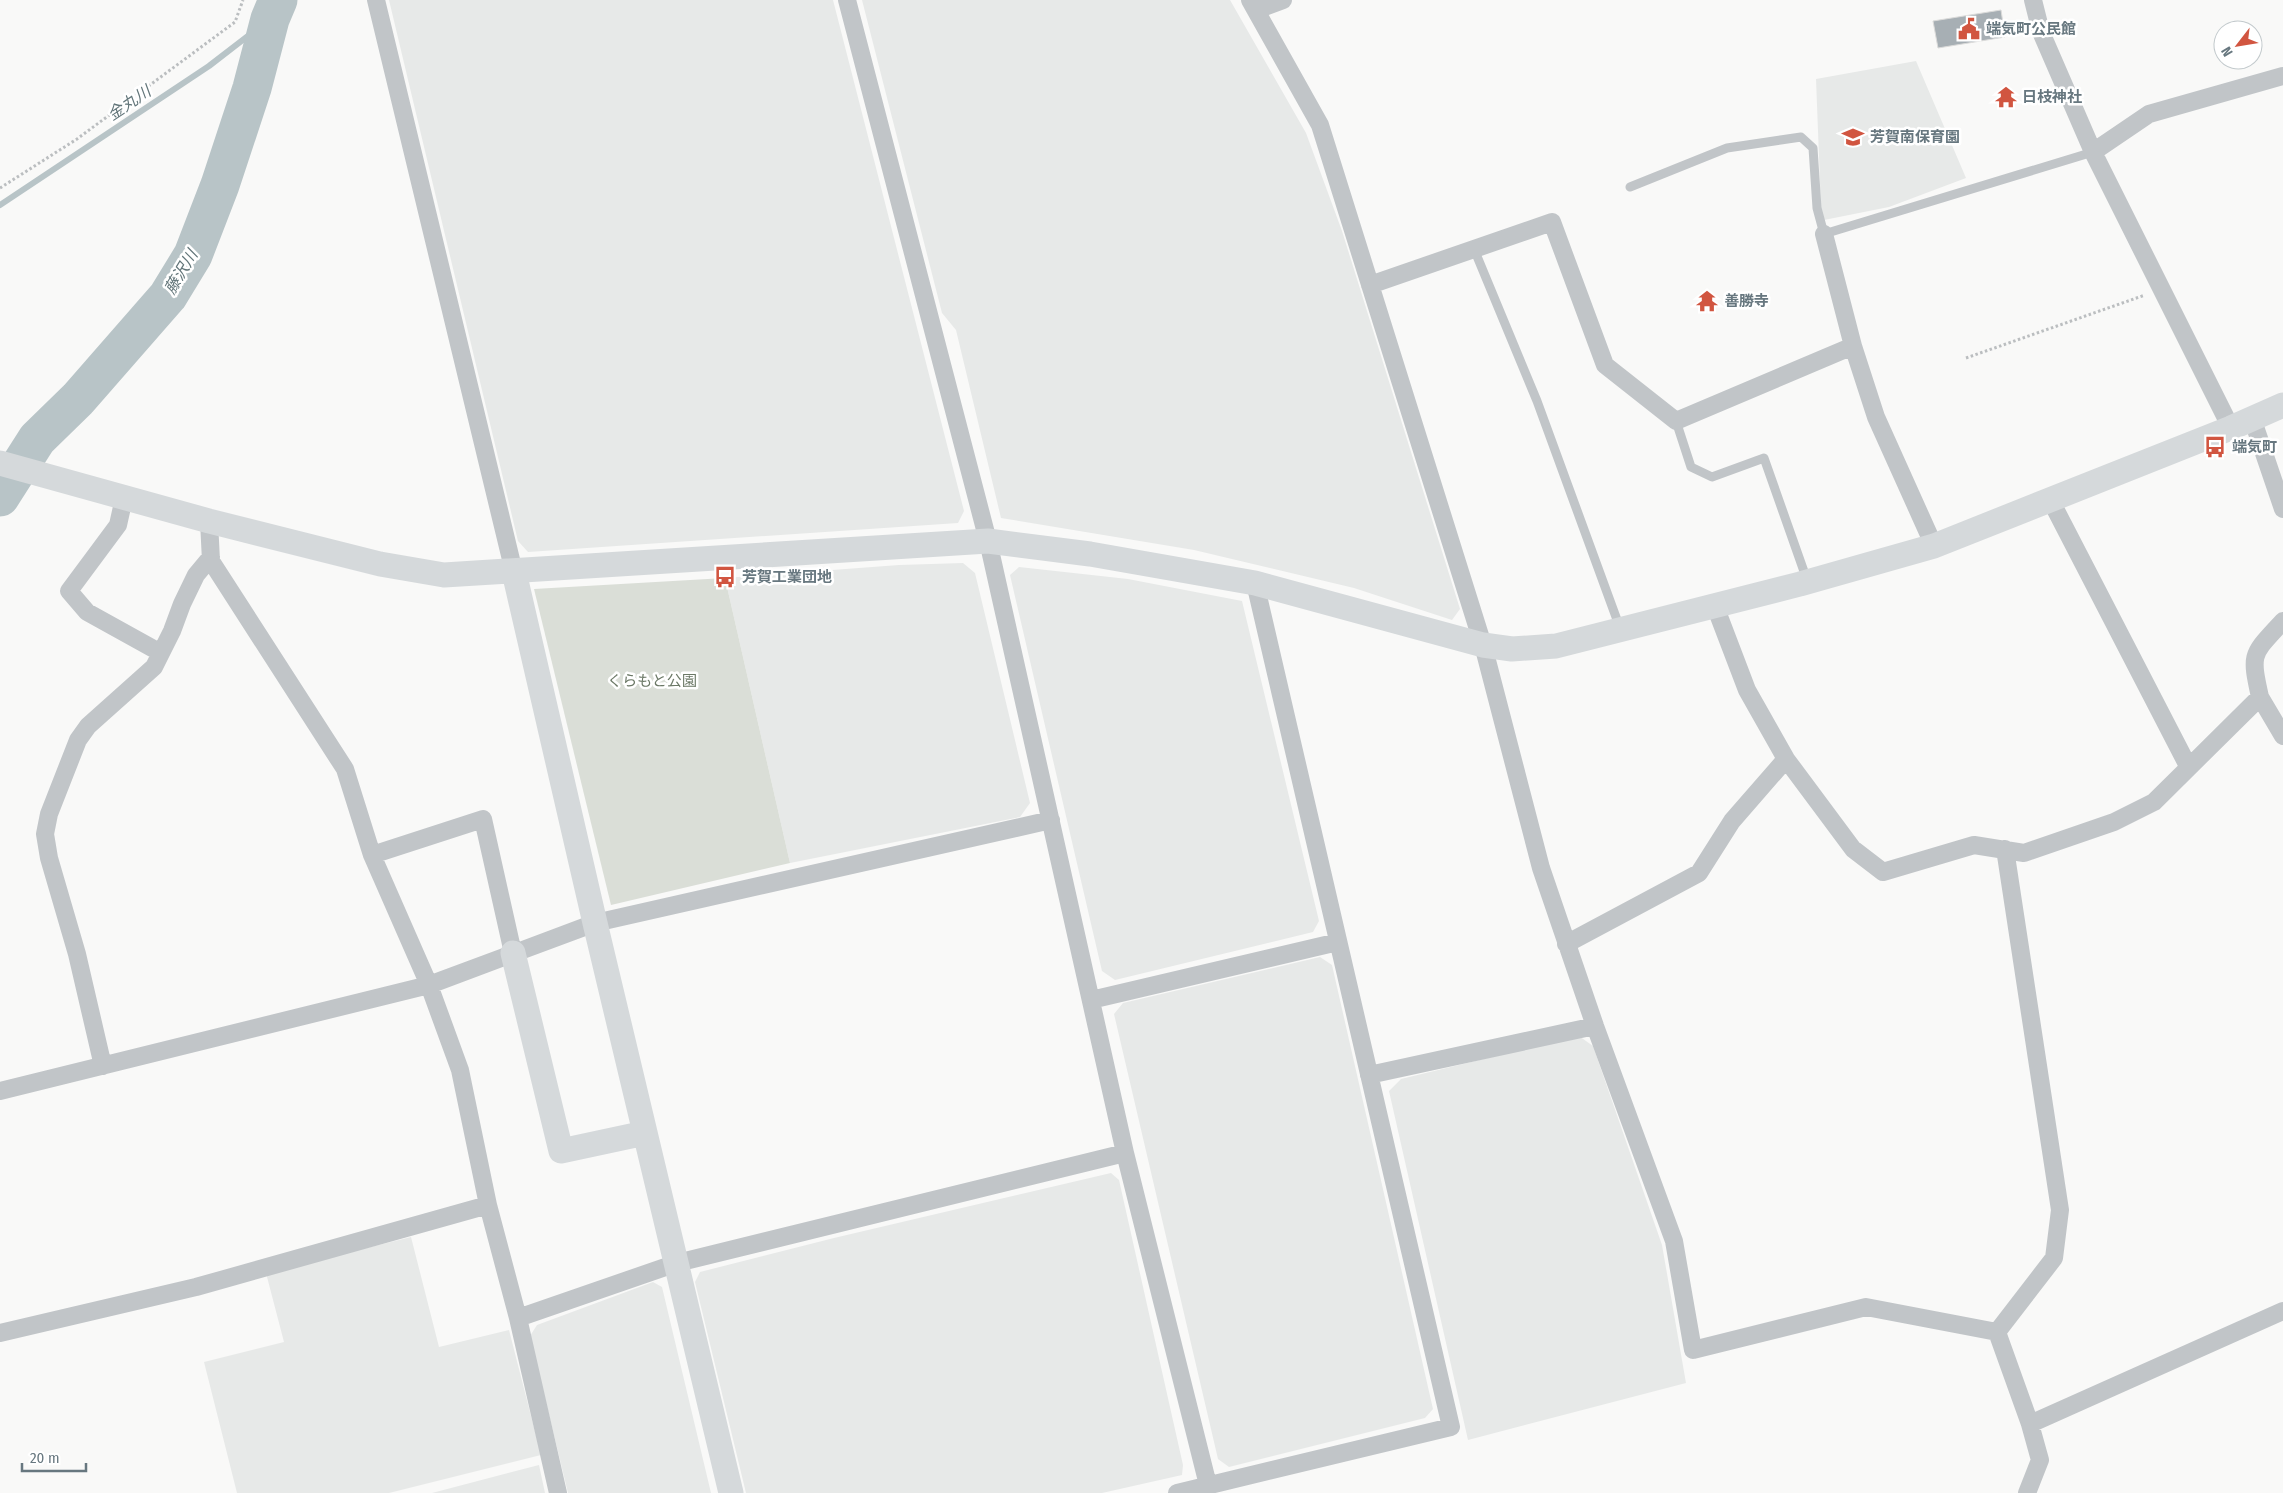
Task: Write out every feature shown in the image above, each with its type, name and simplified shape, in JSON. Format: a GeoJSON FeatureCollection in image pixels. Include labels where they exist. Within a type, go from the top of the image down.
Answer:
{"type":"FeatureCollection","features":[{"type":"Feature","properties":{"kind":"street"},"geometry":{"type":"LineString","coordinates":[[376,0],[514,572],[594,923],[731,1493]]}},
{"type":"Feature","properties":{"kind":"street"},"geometry":{"type":"LineString","coordinates":[[847,0],[988,541],[1125,1153],[1209,1489]]}},
{"type":"Feature","properties":{"kind":"street"},"geometry":{"type":"LineString","coordinates":[[1282,0],[1253,5],[1320,125],[1483,645],[1541,868],[1595,1026],[1674,1241],[1693,1350],[1866,1307],[1997,1332]]}},
{"type":"Feature","properties":{"kind":"street"},"geometry":{"type":"LineString","coordinates":[[2033,0],[2041,32],[2093,152],[2162,289],[2242,423],[2283,509]]}},
{"type":"Feature","properties":{"kind":"street"},"geometry":{"type":"LineString","coordinates":[[2093,152],[2149,114],[2283,76]]}},
{"type":"Feature","properties":{"kind":"street"},"geometry":{"type":"LineString","coordinates":[[1370,284],[1552,222],[1605,365],[1676,421],[1853,346]]}},
{"type":"Feature","properties":{"kind":"street"},"geometry":{"type":"LineString","coordinates":[[1824,234],[1853,346],[1876,416],[1934,546]]}},
{"type":"Feature","properties":{"kind":"street"},"geometry":{"type":"LineString","coordinates":[[0,462],[209,521],[380,564],[444,576],[988,541],[1090,554],[1255,583],[1483,645],[1512,649],[1556,646],[1621,631],[1808,582],[1934,546],[2283,405]]}},
{"type":"Feature","properties":{"kind":"street"},"geometry":{"type":"LineString","coordinates":[[124,498],[118,525],[69,591],[87,612],[161,653]]}},
{"type":"Feature","properties":{"kind":"street"},"geometry":{"type":"LineString","coordinates":[[2050,499],[2188,766]]}},
{"type":"Feature","properties":{"kind":"street"},"geometry":{"type":"LineString","coordinates":[[209,521],[211,561],[345,769],[372,855],[430,985],[460,1070],[488,1205],[518,1318],[558,1493]]}},
{"type":"Feature","properties":{"kind":"street"},"geometry":{"type":"LineString","coordinates":[[103,1066],[77,954],[49,858],[46,834],[50,814],[78,740],[88,726],[154,667],[196,574],[211,557]]}},
{"type":"Feature","properties":{"kind":"street"},"geometry":{"type":"LineString","coordinates":[[1177,1493],[1209,1489],[1451,1427],[1255,583]]}},
{"type":"Feature","properties":{"kind":"street"},"geometry":{"type":"LineString","coordinates":[[1715,606],[1747,690],[1786,759],[1853,849],[1883,872],[1974,845],[2024,853],[2114,822],[2154,802],[2188,766],[2260,697]]}},
{"type":"Feature","properties":{"kind":"street"},"geometry":{"type":"LineString","coordinates":[[2283,621],[2256,650],[2253,667],[2260,697],[2283,736]]}},
{"type":"Feature","properties":{"kind":"street"},"geometry":{"type":"LineString","coordinates":[[1566,944],[1700,873],[1732,820],[1786,759]]}},
{"type":"Feature","properties":{"kind":"street"},"geometry":{"type":"LineString","coordinates":[[372,855],[483,819],[561,1151],[645,1133]]}},
{"type":"Feature","properties":{"kind":"street"},"geometry":{"type":"LineString","coordinates":[[0,1091],[430,985],[594,923],[1051,820]]}},
{"type":"Feature","properties":{"kind":"street"},"geometry":{"type":"LineString","coordinates":[[1997,1332],[2054,1258],[2060,1210],[2005,850]]}},
{"type":"Feature","properties":{"kind":"street"},"geometry":{"type":"LineString","coordinates":[[1091,1000],[1338,942]]}},
{"type":"Feature","properties":{"kind":"street"},"geometry":{"type":"LineString","coordinates":[[1369,1076],[1595,1026]]}},
{"type":"Feature","properties":{"kind":"street"},"geometry":{"type":"LineString","coordinates":[[518,1318],[677,1263],[1125,1153]]}},
{"type":"Feature","properties":{"kind":"street"},"geometry":{"type":"LineString","coordinates":[[0,1333],[196,1287],[488,1205]]}},
{"type":"Feature","properties":{"kind":"street"},"geometry":{"type":"LineString","coordinates":[[2030,1424],[2283,1311]]}},
{"type":"Feature","properties":{"kind":"street"},"geometry":{"type":"LineString","coordinates":[[1997,1332],[2030,1424],[2040,1460],[2027,1493]]}},
{"type":"Feature","properties":{"kind":"lane"},"geometry":{"type":"LineString","coordinates":[[1630,187],[1727,148],[1801,137],[1813,148],[1817,208],[1824,234],[2093,152]]}},
{"type":"Feature","properties":{"kind":"lane"},"geometry":{"type":"LineString","coordinates":[[1474,249],[1537,401],[1621,631]]}},
{"type":"Feature","properties":{"kind":"lane"},"geometry":{"type":"LineString","coordinates":[[1676,421],[1691,467],[1712,477],[1764,458],[1808,582]]}},
{"type":"Feature","properties":{"kind":"path"},"geometry":{"type":"LineString","coordinates":[[0,188],[77,138],[235,22],[243,0]]}},
{"type":"Feature","properties":{"kind":"path"},"geometry":{"type":"LineString","coordinates":[[1966,358],[2162,289]]}},
{"type":"Feature","properties":{"kind":"shaded area"},"geometry":{"type":"Polygon","coordinates":[[[389,0],[833,0],[964,511],[958,523],[528,552],[518,541],[389,0]]]}},
{"type":"Feature","properties":{"kind":"shaded area"},"geometry":{"type":"Polygon","coordinates":[[[862,0],[1230,0],[1306,133],[1342,231],[1460,609],[1452,620],[1354,588],[1194,550],[1001,518],[956,330],[942,313],[862,0]]]}},
{"type":"Feature","properties":{"kind":"shaded area"},"geometry":{"type":"Polygon","coordinates":[[[1916,61],[1966,178],[1889,207],[1824,220],[1821,209],[1816,79],[1916,61]]]}},
{"type":"Feature","properties":{"kind":"shaded area"},"geometry":{"type":"Polygon","coordinates":[[[963,563],[975,573],[1030,803],[1020,817],[790,863],[725,578],[899,565],[963,563]]]}},
{"type":"Feature","properties":{"kind":"shaded area"},"geometry":{"type":"Polygon","coordinates":[[[1019,567],[1128,579],[1242,601],[1319,921],[1313,932],[1115,980],[1102,971],[1010,575],[1019,567]]]}},
{"type":"Feature","properties":{"kind":"shaded area"},"geometry":{"type":"Polygon","coordinates":[[[1320,957],[1332,965],[1433,1409],[1425,1418],[1229,1467],[1218,1459],[1114,1014],[1123,1003],[1320,957]]]}},
{"type":"Feature","properties":{"kind":"shaded area"},"geometry":{"type":"Polygon","coordinates":[[[1579,1036],[1593,1046],[1662,1245],[1686,1383],[1468,1440],[1389,1091],[1401,1079],[1579,1036]]]}},
{"type":"Feature","properties":{"kind":"shaded area"},"geometry":{"type":"Polygon","coordinates":[[[1111,1173],[1119,1180],[1183,1465],[1182,1475],[1102,1493],[746,1493],[695,1282],[700,1272],[834,1238],[1111,1173]]]}},
{"type":"Feature","properties":{"kind":"shaded area"},"geometry":{"type":"Polygon","coordinates":[[[411,1237],[439,1347],[509,1330],[541,1455],[389,1493],[237,1493],[204,1362],[284,1342],[266,1273],[411,1237]]]}},
{"type":"Feature","properties":{"kind":"shaded area"},"geometry":{"type":"Polygon","coordinates":[[[653,1282],[662,1287],[711,1493],[568,1493],[530,1336],[537,1325],[653,1282]]]}},
{"type":"Feature","properties":{"kind":"shaded area"},"geometry":{"type":"Polygon","coordinates":[[[539,1465],[545,1493],[432,1493],[539,1465]]]}},
{"type":"Feature","properties":{"kind":"green space","name":"くらもと公園"},"geometry":{"type":"Polygon","coordinates":[[[725,578],[790,863],[611,905],[534,589],[725,578]]]}},
{"type":"Feature","properties":{"kind":"building","name":"端気町公民館"},"geometry":{"type":"Polygon","coordinates":[[[2001,10],[2005,37],[1938,48],[1933,21],[2001,10]]]}},
{"type":"Feature","properties":{"kind":"waterway","name":"藤沢川"},"geometry":{"type":"LineString","coordinates":[[0,497],[37,439],[78,399],[168,296],[193,255],[220,185],[252,88],[270,19],[278,0]]}},
{"type":"Feature","properties":{"kind":"waterway","name":"金丸川"},"geometry":{"type":"LineString","coordinates":[[0,205],[209,66],[270,19]]}},
{"type":"Feature","properties":{"kind":"place","name":"端気町公民館"},"geometry":{"type":"Point","coordinates":[1969,29]}},
{"type":"Feature","properties":{"kind":"place","name":"日枝神社"},"geometry":{"type":"Point","coordinates":[2006,97]}},
{"type":"Feature","properties":{"kind":"place","name":"芳賀南保育園"},"geometry":{"type":"Point","coordinates":[1853,137]}},
{"type":"Feature","properties":{"kind":"place","name":"善勝寺"},"geometry":{"type":"Point","coordinates":[1707,301]}},
{"type":"Feature","properties":{"kind":"place","name":"端気町"},"geometry":{"type":"Point","coordinates":[2215,447]}},
{"type":"Feature","properties":{"kind":"place","name":"芳賀工業団地"},"geometry":{"type":"Point","coordinates":[725,577]}}]}
